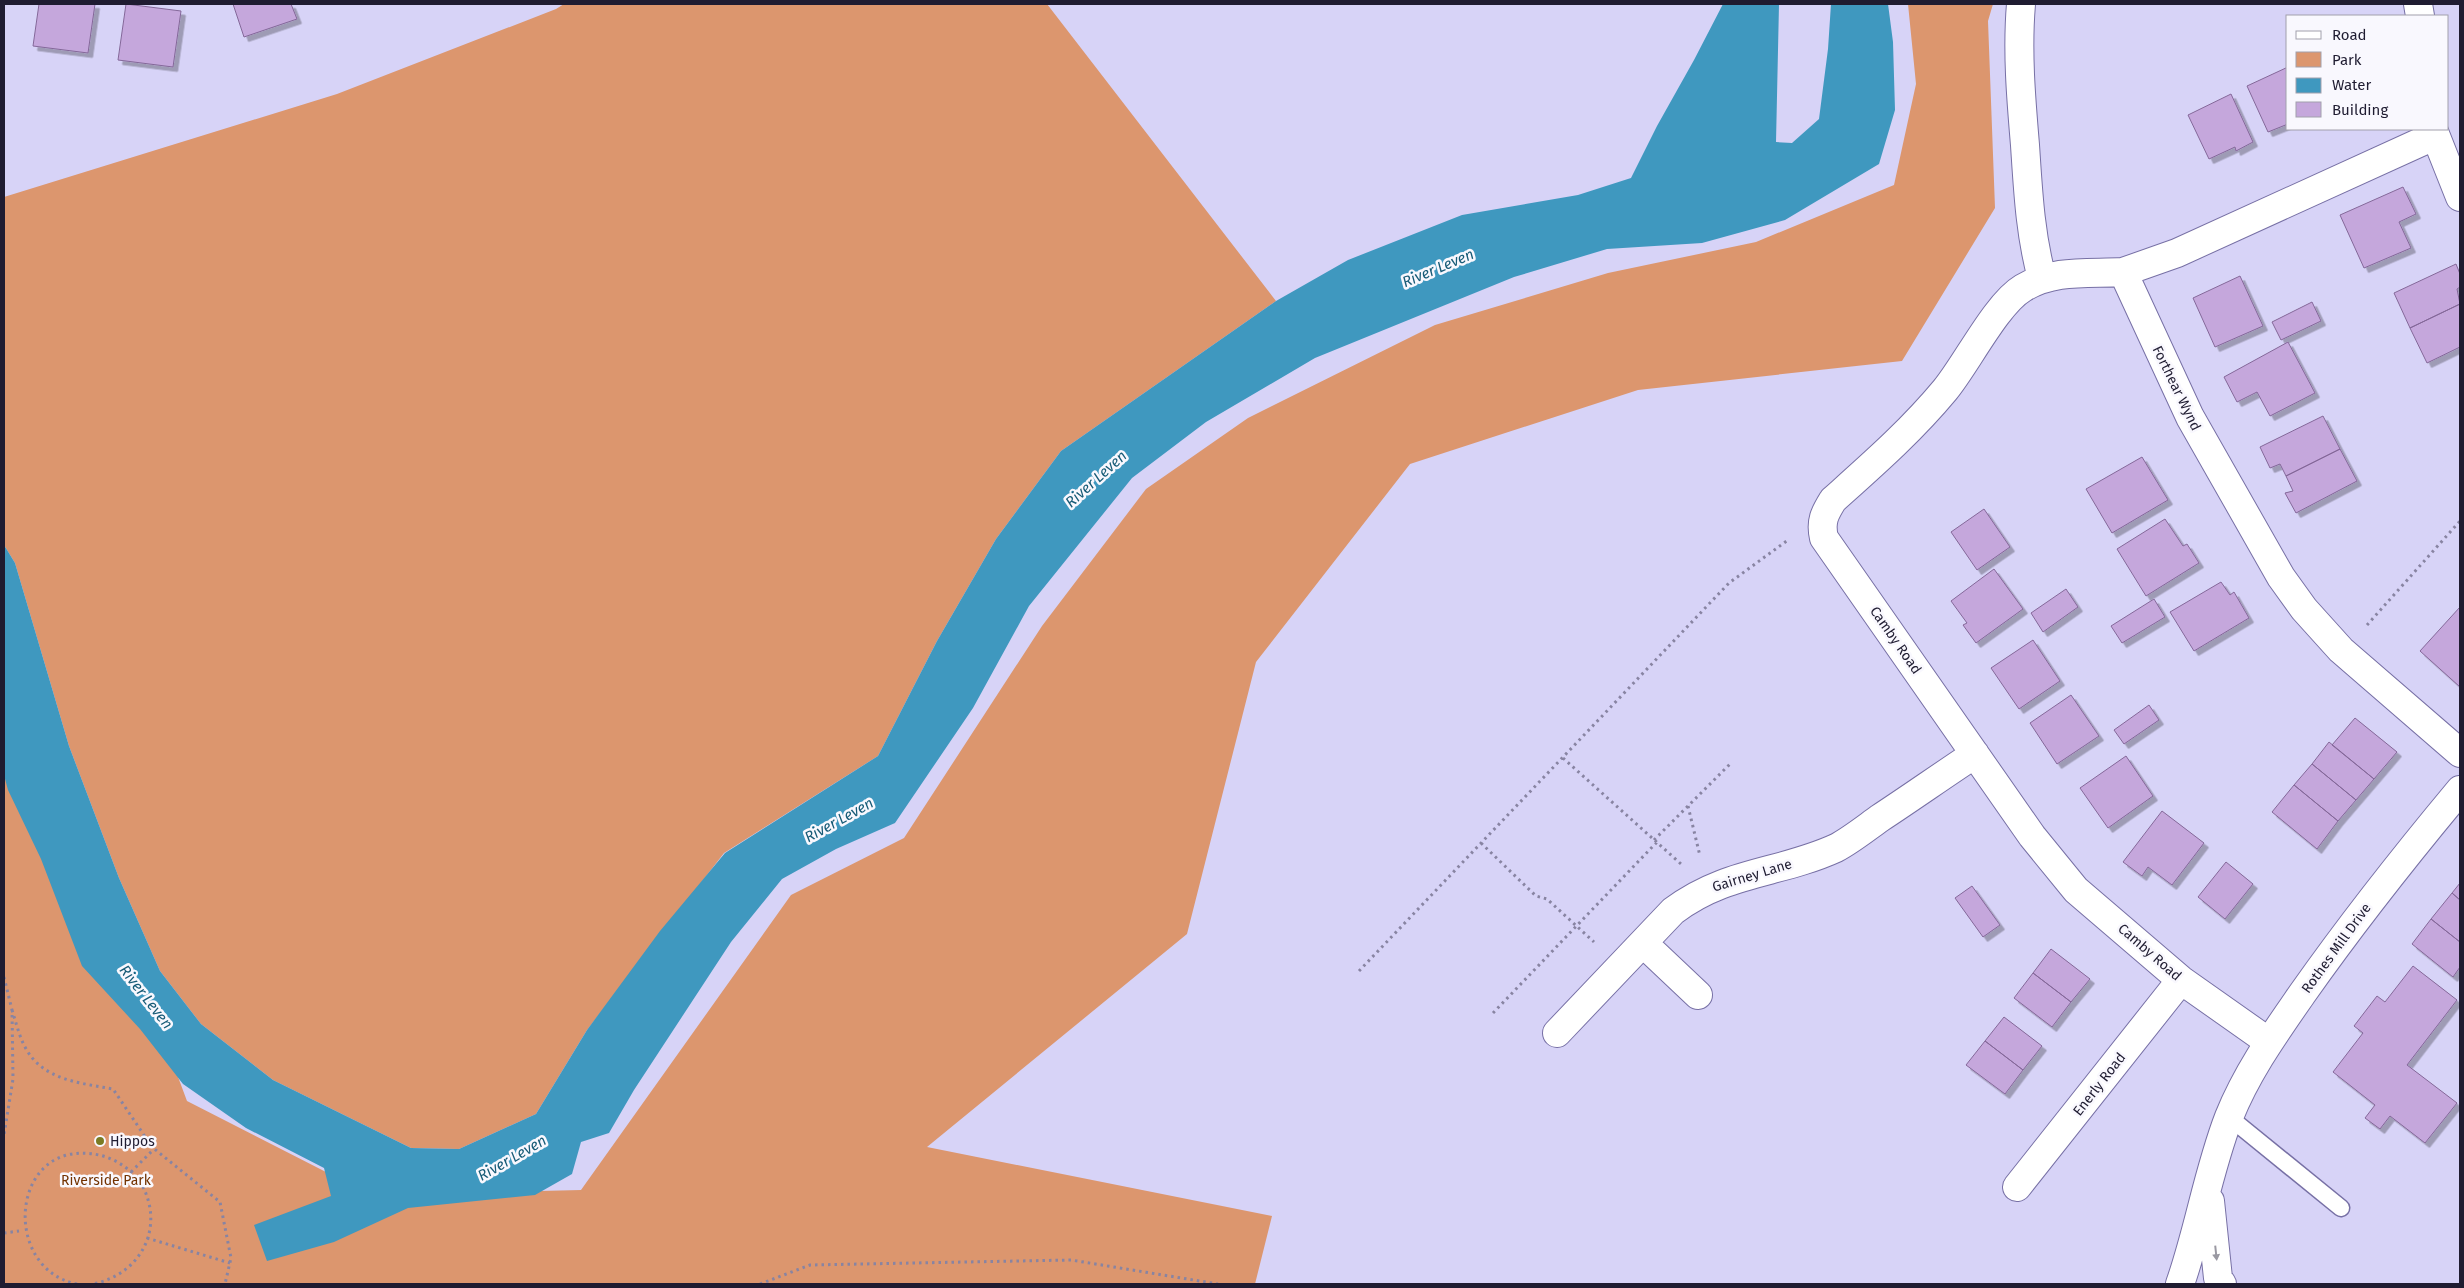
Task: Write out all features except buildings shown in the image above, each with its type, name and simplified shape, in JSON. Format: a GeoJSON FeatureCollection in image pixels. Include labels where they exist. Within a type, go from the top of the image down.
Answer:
{"type":"FeatureCollection","features":[{"type":"Feature","properties":{"kind":"street"},"geometry":{"type":"LineString","coordinates":[[2021,4],[2020,81],[2033,247],[2042,278]]}},
{"type":"Feature","properties":{"kind":"street"},"geometry":{"type":"LineString","coordinates":[[1821,526],[1824,514],[1834,500],[1886,453],[1946,388],[2002,308],[2021,289],[2042,278],[2065,273],[2123,272],[2151,264],[2434,132],[2460,197]]}},
{"type":"Feature","properties":{"kind":"street","name":"Forthear Wynd"},"geometry":{"type":"LineString","coordinates":[[2123,272],[2190,417],[2228,487],[2281,577],[2304,609],[2341,650],[2460,753]]}},
{"type":"Feature","properties":{"kind":"street","name":"Camby Road"},"geometry":{"type":"LineString","coordinates":[[1821,526],[1824,538],[2032,836],[2076,890],[2181,980],[2269,1042]]}},
{"type":"Feature","properties":{"kind":"street","name":"Gairney Lane"},"geometry":{"type":"LineString","coordinates":[[1557,1033],[1673,911],[1708,888],[1735,878],[1811,859],[1838,846],[1975,754]]}},
{"type":"Feature","properties":{"kind":"street","name":"Rothes Mill Drive"},"geometry":{"type":"LineString","coordinates":[[2180,1284],[2229,1117],[2269,1042],[2365,906],[2460,790]]}},
{"type":"Feature","properties":{"kind":"street"},"geometry":{"type":"LineString","coordinates":[[1643,943],[1698,995]]}},
{"type":"Feature","properties":{"kind":"street","name":"Enerly Road"},"geometry":{"type":"LineString","coordinates":[[2017,1187],[2181,980]]}},
{"type":"Feature","properties":{"kind":"street"},"geometry":{"type":"LineString","coordinates":[[2209,1187],[2218,1278],[2222,1284]]}},
{"type":"Feature","properties":{"kind":"lane"},"geometry":{"type":"LineString","coordinates":[[2229,1117],[2341,1208]]}},
{"type":"Feature","properties":{"kind":"path"},"geometry":{"type":"LineString","coordinates":[[2341,650],[2375,618],[2460,521]]}},
{"type":"Feature","properties":{"kind":"path"},"geometry":{"type":"LineString","coordinates":[[1359,971],[1729,583],[1778,546],[1798,534],[1821,526]]}},
{"type":"Feature","properties":{"kind":"path"},"geometry":{"type":"LineString","coordinates":[[1563,758],[1708,888]]}},
{"type":"Feature","properties":{"kind":"path"},"geometry":{"type":"LineString","coordinates":[[1493,1013],[1730,764]]}},
{"type":"Feature","properties":{"kind":"path"},"geometry":{"type":"LineString","coordinates":[[1688,806],[1708,888]]}},
{"type":"Feature","properties":{"kind":"path"},"geometry":{"type":"LineString","coordinates":[[1481,843],[1536,896],[1547,899],[1620,966]]}},
{"type":"Feature","properties":{"kind":"path"},"geometry":{"type":"LineString","coordinates":[[4,977],[12,1010],[25,1047],[38,1065],[55,1076],[113,1089],[154,1149],[220,1202],[231,1258],[225,1284]]}},
{"type":"Feature","properties":{"kind":"path"},"geometry":{"type":"LineString","coordinates":[[4,1135],[13,1079],[12,1010]]}},
{"type":"Feature","properties":{"kind":"path"},"geometry":{"type":"LineString","coordinates":[[131,1172],[154,1149]]}},
{"type":"Feature","properties":{"kind":"path"},"geometry":{"type":"LineString","coordinates":[[24,1191],[31,1179],[46,1164],[65,1155],[86,1152],[108,1157],[131,1172],[142,1187],[150,1208],[150,1231],[142,1252],[127,1270],[108,1282],[92,1284]]}},
{"type":"Feature","properties":{"kind":"path"},"geometry":{"type":"LineString","coordinates":[[18,1225],[20,1240]]}},
{"type":"Feature","properties":{"kind":"path"},"geometry":{"type":"LineString","coordinates":[[4,1233],[19,1231]]}},
{"type":"Feature","properties":{"kind":"path"},"geometry":{"type":"LineString","coordinates":[[147,1238],[230,1263]]}},
{"type":"Feature","properties":{"kind":"path"},"geometry":{"type":"LineString","coordinates":[[760,1284],[810,1264],[1071,1260],[1218,1284]]}},
{"type":"Feature","properties":{"kind":"path"},"geometry":{"type":"LineString","coordinates":[[35,1263],[51,1276],[64,1282],[77,1284]]}},
{"type":"Feature","properties":{"kind":"green space"},"geometry":{"type":"Polygon","coordinates":[[[564,4],[1047,4],[1276,301],[1061,451],[996,539],[937,641],[878,756],[724,853],[587,1030],[536,1114],[459,1149],[411,1148],[273,1080],[201,1024],[160,971],[119,878],[69,746],[15,563],[4,545],[4,197],[337,94],[556,9],[564,4]]]}},
{"type":"Feature","properties":{"kind":"green space","name":"Riverside Park"},"geometry":{"type":"Polygon","coordinates":[[[1908,4],[1993,4],[1988,21],[1995,208],[1902,361],[1638,390],[1410,464],[1256,662],[1187,934],[927,1147],[1272,1216],[1255,1284],[4,1284],[4,610],[187,1101],[371,1195],[581,1190],[791,895],[904,838],[1042,626],[1146,489],[1248,418],[1435,325],[1608,273],[1756,242],[1894,185],[1916,84],[1908,4]]]}},
{"type":"Feature","properties":{"kind":"water","name":"River Leven"},"geometry":{"type":"Polygon","coordinates":[[[1723,4],[1779,4],[1776,142],[1792,143],[1819,119],[1828,49],[1831,4],[1888,4],[1893,42],[1895,110],[1879,164],[1785,220],[1702,243],[1607,249],[1514,277],[1315,358],[1206,422],[1132,478],[1029,606],[973,708],[895,823],[836,849],[782,879],[731,942],[634,1090],[609,1133],[581,1142],[572,1174],[535,1195],[408,1208],[334,1242],[267,1261],[254,1225],[331,1196],[324,1168],[246,1128],[183,1084],[140,1029],[82,966],[41,859],[8,790],[4,775],[4,545],[15,563],[69,746],[119,878],[160,971],[201,1024],[273,1080],[411,1148],[459,1149],[536,1114],[587,1030],[660,931],[725,853],[878,756],[937,641],[996,539],[1061,451],[1276,301],[1348,260],[1462,215],[1578,195],[1631,178],[1723,4]]]}},
{"type":"Feature","properties":{"kind":"place","name":"Hippos"},"geometry":{"type":"Point","coordinates":[100,1141]}}]}
